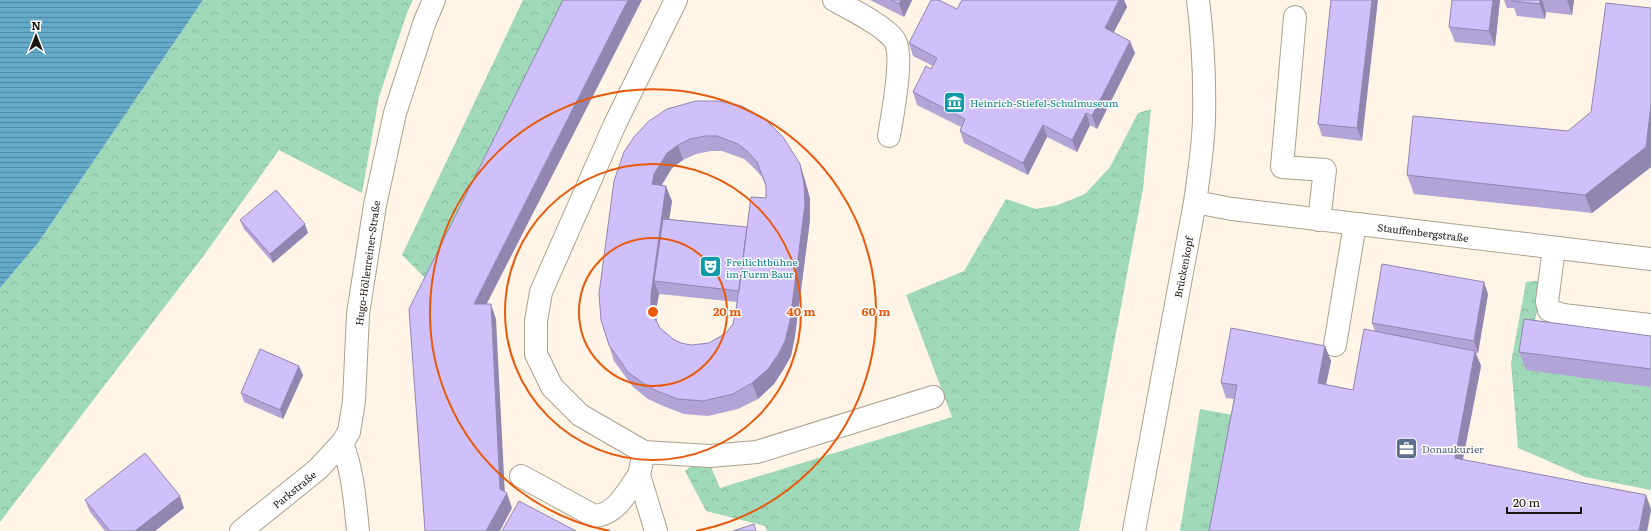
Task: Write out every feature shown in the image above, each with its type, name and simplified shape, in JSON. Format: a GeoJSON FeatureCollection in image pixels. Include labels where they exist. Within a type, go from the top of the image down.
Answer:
{"type":"FeatureCollection","features":[{"type":"Feature","properties":{"kind":"street","name":"Hugo-Höllenreiner-Straße"},"geometry":{"type":"LineString","coordinates":[[342,444],[349,432],[353,416],[358,314],[375,205],[395,113],[425,21],[434,0]]}},
{"type":"Feature","properties":{"kind":"street"},"geometry":{"type":"LineString","coordinates":[[676,0],[616,124],[543,288],[536,321],[536,354],[552,387],[580,416],[644,452],[710,456],[757,452],[933,397]]}},
{"type":"Feature","properties":{"kind":"street","name":"Brückenkopf"},"geometry":{"type":"LineString","coordinates":[[1134,531],[1195,202],[1201,162],[1204,120],[1203,44],[1198,0]]}},
{"type":"Feature","properties":{"kind":"street"},"geometry":{"type":"LineString","coordinates":[[839,1],[882,28],[896,42],[899,64],[889,136]]}},
{"type":"Feature","properties":{"kind":"street"},"geometry":{"type":"LineString","coordinates":[[1295,17],[1282,167],[1324,170],[1319,220]]}},
{"type":"Feature","properties":{"kind":"street","name":"Stauffenbergstraße"},"geometry":{"type":"LineString","coordinates":[[1195,202],[1232,209],[1319,220],[1651,259]]}},
{"type":"Feature","properties":{"kind":"street"},"geometry":{"type":"LineString","coordinates":[[1335,344],[1355,224]]}},
{"type":"Feature","properties":{"kind":"street"},"geometry":{"type":"LineString","coordinates":[[1554,248],[1547,302],[1549,310],[1563,315],[1651,324]]}},
{"type":"Feature","properties":{"kind":"street","name":"Parkstraße"},"geometry":{"type":"LineString","coordinates":[[241,531],[318,470],[342,444]]}},
{"type":"Feature","properties":{"kind":"street"},"geometry":{"type":"LineString","coordinates":[[342,444],[348,458],[352,475],[358,531]]}},
{"type":"Feature","properties":{"kind":"street"},"geometry":{"type":"LineString","coordinates":[[521,476],[594,516],[602,516],[614,510],[639,475],[644,452]]}},
{"type":"Feature","properties":{"kind":"street"},"geometry":{"type":"LineString","coordinates":[[639,475],[656,531]]}},
{"type":"Feature","properties":{"kind":"green space"},"geometry":{"type":"Polygon","coordinates":[[[203,0],[413,0],[407,13],[379,97],[362,193],[279,150],[202,258],[0,522],[0,288],[38,243],[203,0]]]}},
{"type":"Feature","properties":{"kind":"green space"},"geometry":{"type":"Polygon","coordinates":[[[523,0],[576,0],[433,286],[402,255],[523,0]]]}},
{"type":"Feature","properties":{"kind":"green space"},"geometry":{"type":"Polygon","coordinates":[[[1151,109],[1143,189],[1079,531],[767,531],[765,526],[706,511],[685,471],[696,462],[709,462],[720,488],[952,417],[906,295],[964,271],[1006,199],[1036,209],[1058,205],[1085,194],[1110,167],[1138,113],[1151,109]]]}},
{"type":"Feature","properties":{"kind":"green space"},"geometry":{"type":"Polygon","coordinates":[[[1543,280],[1540,302],[1530,337],[1651,387],[1651,490],[1585,477],[1518,448],[1511,363],[1526,282],[1543,280]]]}},
{"type":"Feature","properties":{"kind":"green space"},"geometry":{"type":"Polygon","coordinates":[[[1200,409],[1239,416],[1217,531],[1180,531],[1200,409]]]}},
{"type":"Feature","properties":{"kind":"water"},"geometry":{"type":"Polygon","coordinates":[[[0,0],[203,0],[38,243],[0,288],[0,0]]]}},
{"type":"Feature","properties":{"kind":"building"},"geometry":{"type":"Polygon","coordinates":[[[563,0],[628,0],[474,304],[491,304],[500,489],[507,493],[486,531],[425,531],[409,309],[563,0]]]}},
{"type":"Feature","properties":{"kind":"building"},"geometry":{"type":"Polygon","coordinates":[[[891,0],[901,0],[899,4],[891,0]]]}},
{"type":"Feature","properties":{"kind":"building"},"geometry":{"type":"Polygon","coordinates":[[[931,0],[939,0],[957,9],[962,0],[1119,0],[1105,28],[1130,41],[1092,116],[1086,113],[1072,140],[1043,125],[1023,163],[960,131],[965,119],[913,92],[926,66],[931,69],[937,58],[909,43],[931,0]]]}},
{"type":"Feature","properties":{"kind":"building"},"geometry":{"type":"Polygon","coordinates":[[[1331,0],[1372,0],[1357,128],[1318,124],[1331,0]]]}},
{"type":"Feature","properties":{"kind":"building"},"geometry":{"type":"Polygon","coordinates":[[[1452,0],[1493,0],[1489,31],[1449,27],[1452,0]]]}},
{"type":"Feature","properties":{"kind":"building"},"geometry":{"type":"Polygon","coordinates":[[[1540,0],[1540,4],[1512,1],[1540,0]]]}},
{"type":"Feature","properties":{"kind":"building"},"geometry":{"type":"Polygon","coordinates":[[[1606,3],[1651,8],[1651,105],[1646,147],[1585,195],[1407,175],[1413,116],[1568,131],[1591,112],[1606,3]]]}},
{"type":"Feature","properties":{"kind":"building"},"geometry":{"type":"Polygon","coordinates":[[[696,101],[719,101],[742,106],[766,120],[783,137],[800,164],[804,184],[805,204],[790,321],[785,341],[778,355],[768,369],[752,383],[733,394],[703,401],[678,399],[657,391],[628,372],[609,345],[601,320],[599,294],[614,181],[624,152],[634,137],[649,121],[667,109],[696,101]],[[705,136],[690,139],[667,153],[654,174],[652,184],[666,186],[651,295],[651,310],[660,328],[673,339],[681,343],[691,345],[709,343],[726,333],[733,324],[751,197],[766,198],[766,185],[757,162],[738,144],[717,136],[705,136]]]}},
{"type":"Feature","properties":{"kind":"building"},"geometry":{"type":"Polygon","coordinates":[[[276,190],[305,224],[270,254],[240,220],[276,190]]]}},
{"type":"Feature","properties":{"kind":"building"},"geometry":{"type":"Polygon","coordinates":[[[663,219],[747,227],[739,291],[654,281],[663,219]]]}},
{"type":"Feature","properties":{"kind":"building"},"geometry":{"type":"Polygon","coordinates":[[[1382,264],[1484,282],[1474,341],[1372,323],[1382,264]]]}},
{"type":"Feature","properties":{"kind":"building"},"geometry":{"type":"Polygon","coordinates":[[[1524,319],[1651,336],[1651,369],[1519,352],[1524,319]]]}},
{"type":"Feature","properties":{"kind":"building"},"geometry":{"type":"Polygon","coordinates":[[[1231,328],[1325,346],[1318,383],[1353,390],[1364,329],[1475,351],[1455,458],[1646,495],[1639,531],[1209,531],[1237,385],[1221,383],[1231,328]]]}},
{"type":"Feature","properties":{"kind":"building"},"geometry":{"type":"Polygon","coordinates":[[[260,349],[299,366],[280,410],[241,393],[260,349]]]}},
{"type":"Feature","properties":{"kind":"building"},"geometry":{"type":"Polygon","coordinates":[[[145,453],[180,496],[135,531],[110,531],[85,500],[145,453]]]}},
{"type":"Feature","properties":{"kind":"building"},"geometry":{"type":"Polygon","coordinates":[[[519,501],[576,531],[502,531],[519,501]]]}},
{"type":"Feature","properties":{"kind":"building"},"geometry":{"type":"Polygon","coordinates":[[[754,524],[756,531],[733,531],[754,524]]]}},
{"type":"Feature","properties":{"kind":"place","name":"Heinrich-Stiefel-Schulmuseum"},"geometry":{"type":"Point","coordinates":[955,102]}},
{"type":"Feature","properties":{"kind":"place","name":"Freilichtbühne im Turm Baur"},"geometry":{"type":"Point","coordinates":[711,267]}},
{"type":"Feature","properties":{"kind":"place","name":"Donaukurier"},"geometry":{"type":"Point","coordinates":[1407,448]}}]}
